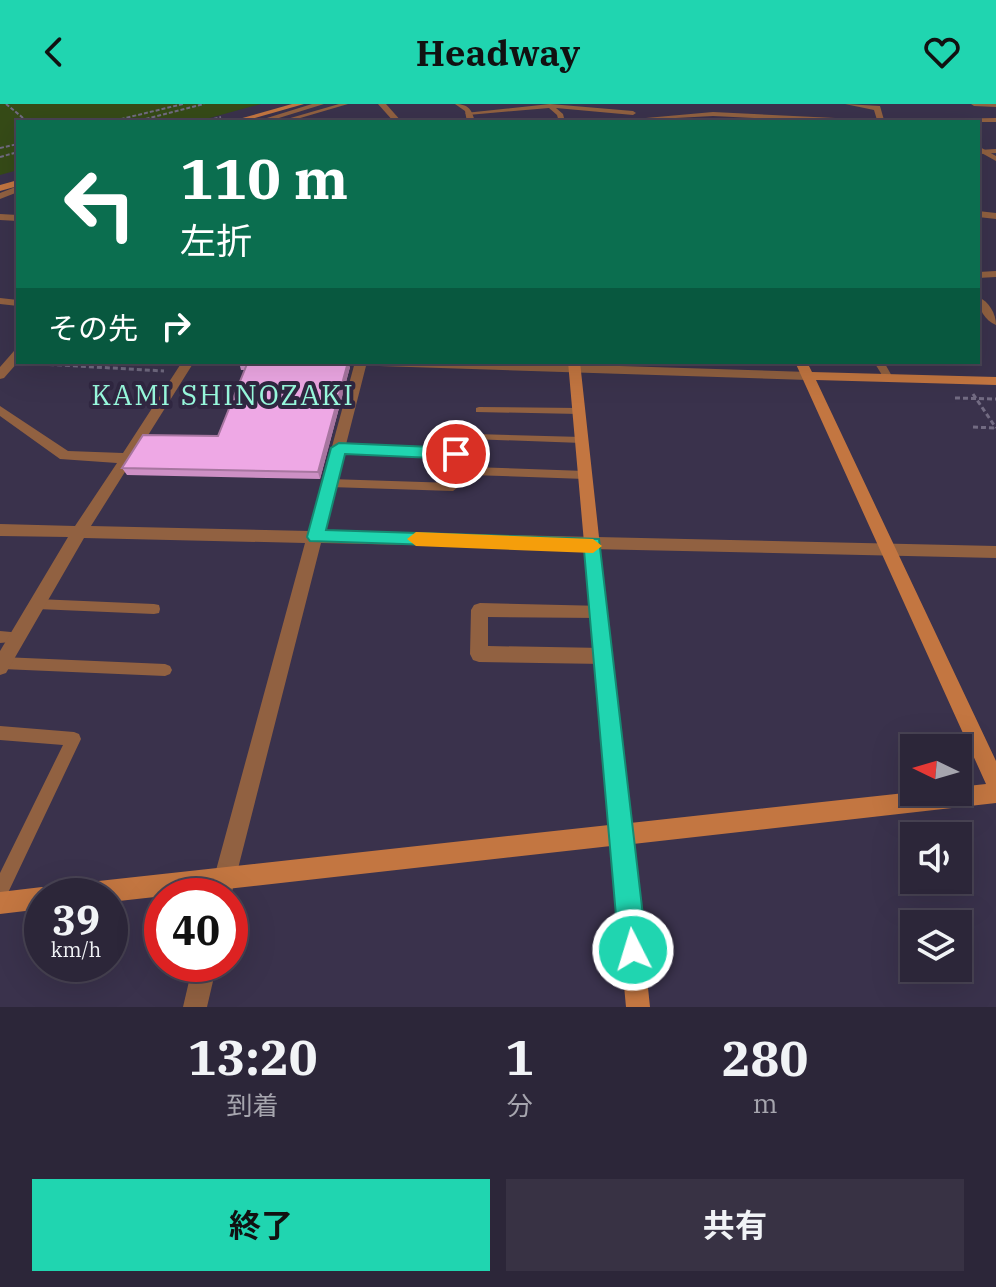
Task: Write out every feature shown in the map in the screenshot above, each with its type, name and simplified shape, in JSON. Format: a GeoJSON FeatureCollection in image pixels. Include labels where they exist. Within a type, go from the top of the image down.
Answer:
{"type":"FeatureCollection","features":[{"type":"Feature","properties":{"kind":"street"},"geometry":{"type":"LineString","coordinates":[[240,120],[300,104]]}},
{"type":"Feature","properties":{"kind":"street"},"geometry":{"type":"LineString","coordinates":[[288,119],[320,104]]}},
{"type":"Feature","properties":{"kind":"street"},"geometry":{"type":"LineString","coordinates":[[382,104],[396,120]]}},
{"type":"Feature","properties":{"kind":"street"},"geometry":{"type":"LineString","coordinates":[[459,104],[470,120]]}},
{"type":"Feature","properties":{"kind":"street"},"geometry":{"type":"LineString","coordinates":[[711,118],[722,104]]}},
{"type":"Feature","properties":{"kind":"street"},"geometry":{"type":"LineString","coordinates":[[849,104],[876,106]]}},
{"type":"Feature","properties":{"kind":"street"},"geometry":{"type":"LineString","coordinates":[[631,118],[642,106]]}},
{"type":"Feature","properties":{"kind":"street"},"geometry":{"type":"LineString","coordinates":[[631,118],[796,120]]}},
{"type":"Feature","properties":{"kind":"street"},"geometry":{"type":"LineString","coordinates":[[980,151],[996,159]]}},
{"type":"Feature","properties":{"kind":"street"},"geometry":{"type":"LineString","coordinates":[[980,302],[996,322]]}},
{"type":"Feature","properties":{"kind":"street"},"geometry":{"type":"LineString","coordinates":[[0,375],[14,358]]}},
{"type":"Feature","properties":{"kind":"street"},"geometry":{"type":"LineString","coordinates":[[225,878],[360,364]]}},
{"type":"Feature","properties":{"kind":"street"},"geometry":{"type":"LineString","coordinates":[[509,364],[804,369],[888,378],[996,381]]}},
{"type":"Feature","properties":{"kind":"street"},"geometry":{"type":"LineString","coordinates":[[574,365],[638,1007]]}},
{"type":"Feature","properties":{"kind":"street"},"geometry":{"type":"LineString","coordinates":[[1,665],[79,533],[185,367]]}},
{"type":"Feature","properties":{"kind":"street"},"geometry":{"type":"LineString","coordinates":[[804,369],[996,783]]}},
{"type":"Feature","properties":{"kind":"street"},"geometry":{"type":"LineString","coordinates":[[0,410],[65,456],[126,458]]}},
{"type":"Feature","properties":{"kind":"street"},"geometry":{"type":"LineString","coordinates":[[0,530],[996,552]]}},
{"type":"Feature","properties":{"kind":"street"},"geometry":{"type":"LineString","coordinates":[[599,611],[480,610],[479,654],[604,656]]}},
{"type":"Feature","properties":{"kind":"street"},"geometry":{"type":"LineString","coordinates":[[248,885],[623,836],[996,793]]}},
{"type":"Feature","properties":{"kind":"street"},"geometry":{"type":"LineString","coordinates":[[0,903],[24,900]]}},
{"type":"Feature","properties":{"kind":"street"},"geometry":{"type":"LineString","coordinates":[[195,1007],[201,982]]}},
{"type":"Feature","properties":{"kind":"lane"},"geometry":{"type":"LineString","coordinates":[[288,119],[345,104]]}},
{"type":"Feature","properties":{"kind":"lane"},"geometry":{"type":"LineString","coordinates":[[974,104],[996,105]]}},
{"type":"Feature","properties":{"kind":"lane"},"geometry":{"type":"LineString","coordinates":[[468,113],[548,105],[631,118]]}},
{"type":"Feature","properties":{"kind":"lane"},"geometry":{"type":"LineString","coordinates":[[548,105],[560,114],[562,120]]}},
{"type":"Feature","properties":{"kind":"lane"},"geometry":{"type":"LineString","coordinates":[[980,151],[996,151]]}},
{"type":"Feature","properties":{"kind":"lane"},"geometry":{"type":"LineString","coordinates":[[880,364],[888,378]]}},
{"type":"Feature","properties":{"kind":"lane"},"geometry":{"type":"LineString","coordinates":[[479,410],[579,411]]}},
{"type":"Feature","properties":{"kind":"lane"},"geometry":{"type":"LineString","coordinates":[[475,437],[582,440]]}},
{"type":"Feature","properties":{"kind":"lane"},"geometry":{"type":"LineString","coordinates":[[339,448],[456,454]]}},
{"type":"Feature","properties":{"kind":"lane"},"geometry":{"type":"LineString","coordinates":[[471,471],[585,475]]}},
{"type":"Feature","properties":{"kind":"lane"},"geometry":{"type":"LineString","coordinates":[[330,483],[453,487]]}},
{"type":"Feature","properties":{"kind":"lane"},"geometry":{"type":"LineString","coordinates":[[37,604],[154,609]]}},
{"type":"Feature","properties":{"kind":"lane"},"geometry":{"type":"LineString","coordinates":[[0,637],[17,637]]}},
{"type":"Feature","properties":{"kind":"lane"},"geometry":{"type":"LineString","coordinates":[[1,665],[165,670]]}},
{"type":"Feature","properties":{"kind":"lane"},"geometry":{"type":"LineString","coordinates":[[0,733],[74,739],[0,891]]}},
{"type":"Feature","properties":{"kind":"path"},"geometry":{"type":"LineString","coordinates":[[6,104],[25,120]]}},
{"type":"Feature","properties":{"kind":"path"},"geometry":{"type":"LineString","coordinates":[[117,120],[183,104]]}},
{"type":"Feature","properties":{"kind":"path"},"geometry":{"type":"LineString","coordinates":[[142,120],[204,104]]}},
{"type":"Feature","properties":{"kind":"path"},"geometry":{"type":"LineString","coordinates":[[0,110],[10,108]]}},
{"type":"Feature","properties":{"kind":"path"},"geometry":{"type":"LineString","coordinates":[[128,364],[185,367]]}},
{"type":"Feature","properties":{"kind":"path"},"geometry":{"type":"LineString","coordinates":[[969,387],[996,428]]}},
{"type":"Feature","properties":{"kind":"path"},"geometry":{"type":"LineString","coordinates":[[955,398],[996,399]]}},
{"type":"Feature","properties":{"kind":"path"},"geometry":{"type":"LineString","coordinates":[[973,427],[996,428]]}},
{"type":"Feature","properties":{"kind":"green space"},"geometry":{"type":"Polygon","coordinates":[[[0,104],[261,104],[202,120],[16,120],[16,171],[0,175],[0,104]]]}},
{"type":"Feature","properties":{"kind":"building"},"geometry":{"type":"Polygon","coordinates":[[[247,364],[347,364],[318,472],[122,468],[143,435],[218,436],[247,364]]]}},
{"type":"Feature","properties":{"kind":"slow traffic"},"geometry":{"type":"LineString","coordinates":[[416,539],[592,543],[593,546]]}},
{"type":"Feature","properties":{"kind":"district","name":"KAMI SHINOZAKI"},"geometry":{"type":"Point","coordinates":[223,395]}},
{"type":"Feature","properties":{"kind":"route"},"geometry":{"type":"LineString","coordinates":[[456,454],[339,448],[316,537],[592,543],[633,950]]}}]}
